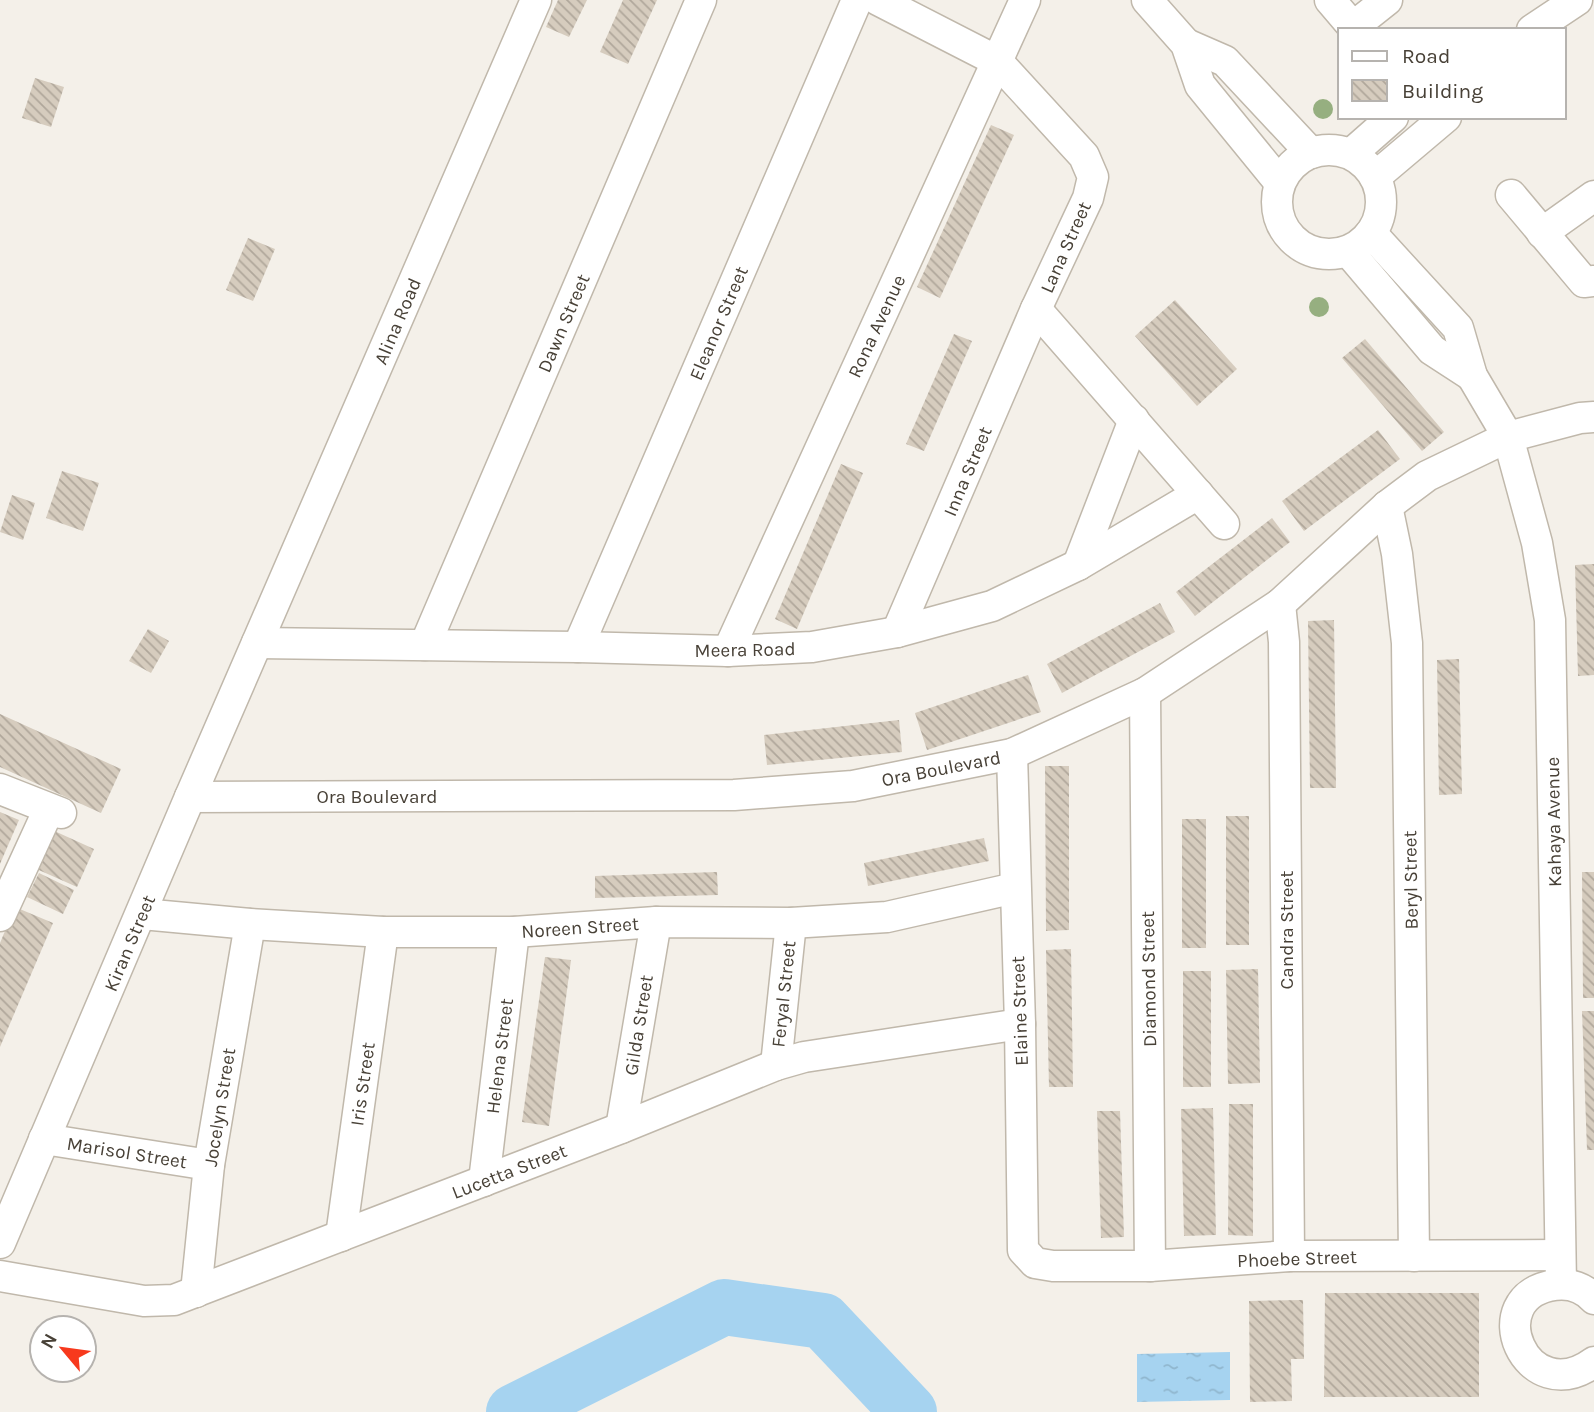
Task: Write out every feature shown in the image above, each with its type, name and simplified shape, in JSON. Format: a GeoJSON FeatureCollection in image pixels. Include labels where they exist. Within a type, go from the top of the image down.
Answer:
{"type":"FeatureCollection","features":[{"type":"Feature","properties":{"kind":"street","name":"Alina Road"},"geometry":{"type":"LineString","coordinates":[[257,643],[536,0]]}},
{"type":"Feature","properties":{"kind":"street","name":"Dawn Street"},"geometry":{"type":"LineString","coordinates":[[425,645],[701,0]]}},
{"type":"Feature","properties":{"kind":"street","name":"Eleanor Street"},"geometry":{"type":"LineString","coordinates":[[578,647],[857,0]]}},
{"type":"Feature","properties":{"kind":"street"},"geometry":{"type":"LineString","coordinates":[[878,0],[997,61]]}},
{"type":"Feature","properties":{"kind":"street","name":"Rona Avenue"},"geometry":{"type":"LineString","coordinates":[[728,651],[1025,0]]}},
{"type":"Feature","properties":{"kind":"street"},"geometry":{"type":"LineString","coordinates":[[1147,0],[1186,44],[1200,85],[1280,183]]}},
{"type":"Feature","properties":{"kind":"street"},"geometry":{"type":"LineString","coordinates":[[1329,0],[1353,27],[1387,0]]}},
{"type":"Feature","properties":{"kind":"street"},"geometry":{"type":"LineString","coordinates":[[1535,28],[1577,0]]}},
{"type":"Feature","properties":{"kind":"street"},"geometry":{"type":"LineString","coordinates":[[1186,44],[1226,61],[1311,153]]}},
{"type":"Feature","properties":{"kind":"street","name":"Lana Street"},"geometry":{"type":"LineString","coordinates":[[997,61],[1084,156],[1093,177],[1088,198],[1036,309],[1224,524]]}},
{"type":"Feature","properties":{"kind":"street"},"geometry":{"type":"LineString","coordinates":[[1351,154],[1391,119]]}},
{"type":"Feature","properties":{"kind":"street"},"geometry":{"type":"LineString","coordinates":[[1375,177],[1444,119]]}},
{"type":"Feature","properties":{"kind":"street"},"geometry":{"type":"LineString","coordinates":[[1318,150],[1351,154],[1365,164],[1375,177],[1381,205],[1378,220],[1360,242],[1331,254],[1314,253],[1293,239],[1279,218],[1276,201],[1280,183],[1301,157],[1318,150]]}},
{"type":"Feature","properties":{"kind":"street"},"geometry":{"type":"LineString","coordinates":[[1511,195],[1584,282],[1594,282]]}},
{"type":"Feature","properties":{"kind":"street"},"geometry":{"type":"LineString","coordinates":[[1542,233],[1594,196]]}},
{"type":"Feature","properties":{"kind":"street","name":"Kahaya Avenue"},"geometry":{"type":"LineString","coordinates":[[1360,242],[1432,350],[1472,376],[1508,437],[1537,543],[1550,620],[1561,1270]]}},
{"type":"Feature","properties":{"kind":"street","name":"Inna Street"},"geometry":{"type":"LineString","coordinates":[[897,632],[1036,309]]}},
{"type":"Feature","properties":{"kind":"street","name":"Ora Boulevard"},"geometry":{"type":"LineString","coordinates":[[190,797],[734,795],[853,786],[1012,754],[1145,693],[1280,604],[1387,506],[1427,476],[1508,437],[1580,418],[1594,417]]}},
{"type":"Feature","properties":{"kind":"street"},"geometry":{"type":"LineString","coordinates":[[1078,565],[1134,420]]}},
{"type":"Feature","properties":{"kind":"street","name":"Meera Road"},"geometry":{"type":"LineString","coordinates":[[257,643],[728,651],[812,648],[897,632],[992,606],[1078,565],[1198,494]]}},
{"type":"Feature","properties":{"kind":"street","name":"Beryl Street"},"geometry":{"type":"LineString","coordinates":[[1387,506],[1397,554],[1407,643],[1414,1256]]}},
{"type":"Feature","properties":{"kind":"street","name":"Candra Street"},"geometry":{"type":"LineString","coordinates":[[1280,604],[1284,642],[1289,1256]]}},
{"type":"Feature","properties":{"kind":"street","name":"Kiran Street"},"geometry":{"type":"LineString","coordinates":[[0,1243],[257,643]]}},
{"type":"Feature","properties":{"kind":"street","name":"Diamond Street"},"geometry":{"type":"LineString","coordinates":[[1145,693],[1150,1266]]}},
{"type":"Feature","properties":{"kind":"street","name":"Elaine Street"},"geometry":{"type":"LineString","coordinates":[[1012,754],[1023,1250],[1035,1263]]}},
{"type":"Feature","properties":{"kind":"street"},"geometry":{"type":"LineString","coordinates":[[0,789],[55,811],[0,916]]}},
{"type":"Feature","properties":{"kind":"street","name":"Noreen Street"},"geometry":{"type":"LineString","coordinates":[[142,914],[383,932],[514,932],[656,922],[791,923],[887,917],[1015,888]]}},
{"type":"Feature","properties":{"kind":"street","name":"Gilda Street"},"geometry":{"type":"LineString","coordinates":[[621,1128],[656,922]]}},
{"type":"Feature","properties":{"kind":"street","name":"Feryal Street"},"geometry":{"type":"LineString","coordinates":[[776,1065],[791,923]]}},
{"type":"Feature","properties":{"kind":"street","name":"Jocelyn Street"},"geometry":{"type":"LineString","coordinates":[[196,1292],[209,1165],[250,924]]}},
{"type":"Feature","properties":{"kind":"street","name":"Iris Street"},"geometry":{"type":"LineString","coordinates":[[341,1236],[383,932]]}},
{"type":"Feature","properties":{"kind":"street","name":"Helena Street"},"geometry":{"type":"LineString","coordinates":[[484,1181],[514,932]]}},
{"type":"Feature","properties":{"kind":"street","name":"Lucetta Street"},"geometry":{"type":"LineString","coordinates":[[0,1276],[145,1301],[174,1300],[621,1128],[776,1065],[804,1057],[1020,1024]]}},
{"type":"Feature","properties":{"kind":"street","name":"Marisol Street"},"geometry":{"type":"LineString","coordinates":[[44,1139],[209,1165]]}},
{"type":"Feature","properties":{"kind":"street","name":"Phoebe Street"},"geometry":{"type":"LineString","coordinates":[[1035,1263],[1053,1266],[1150,1266],[1289,1256],[1414,1256],[1561,1270]]}},
{"type":"Feature","properties":{"kind":"street"},"geometry":{"type":"LineString","coordinates":[[1594,1299],[1576,1286],[1561,1270],[1547,1286],[1524,1303],[1516,1322],[1516,1343],[1527,1362],[1544,1374],[1572,1376],[1594,1362]]}},
{"type":"Feature","properties":{"kind":"water"},"geometry":{"type":"Polygon","coordinates":[[[1230,1352],[1230,1400],[1137,1402],[1137,1354],[1230,1352]]]}},
{"type":"Feature","properties":{"kind":"building"},"geometry":{"type":"Polygon","coordinates":[[[558,0],[587,0],[569,37],[546,27],[558,0]]]}},
{"type":"Feature","properties":{"kind":"building"},"geometry":{"type":"Polygon","coordinates":[[[623,0],[657,0],[628,64],[600,52],[623,0]]]}},
{"type":"Feature","properties":{"kind":"building"},"geometry":{"type":"Polygon","coordinates":[[[35,78],[64,87],[51,127],[22,118],[35,78]]]}},
{"type":"Feature","properties":{"kind":"building"},"geometry":{"type":"Polygon","coordinates":[[[991,125],[1014,135],[940,298],[917,287],[991,125]]]}},
{"type":"Feature","properties":{"kind":"building"},"geometry":{"type":"Polygon","coordinates":[[[248,238],[275,249],[253,301],[226,290],[248,238]]]}},
{"type":"Feature","properties":{"kind":"building"},"geometry":{"type":"Polygon","coordinates":[[[1175,300],[1237,369],[1197,406],[1135,336],[1175,300]]]}},
{"type":"Feature","properties":{"kind":"building"},"geometry":{"type":"Polygon","coordinates":[[[954,334],[972,341],[924,451],[906,444],[954,334]]]}},
{"type":"Feature","properties":{"kind":"building"},"geometry":{"type":"Polygon","coordinates":[[[1365,339],[1444,432],[1422,451],[1342,358],[1365,339]]]}},
{"type":"Feature","properties":{"kind":"building"},"geometry":{"type":"Polygon","coordinates":[[[1378,430],[1400,459],[1304,531],[1282,501],[1378,430]]]}},
{"type":"Feature","properties":{"kind":"building"},"geometry":{"type":"Polygon","coordinates":[[[841,464],[863,473],[797,629],[775,619],[841,464]]]}},
{"type":"Feature","properties":{"kind":"building"},"geometry":{"type":"Polygon","coordinates":[[[62,471],[99,483],[83,531],[46,518],[62,471]]]}},
{"type":"Feature","properties":{"kind":"building"},"geometry":{"type":"Polygon","coordinates":[[[12,495],[35,503],[23,540],[0,532],[12,495]]]}},
{"type":"Feature","properties":{"kind":"building"},"geometry":{"type":"Polygon","coordinates":[[[1272,518],[1290,542],[1195,616],[1176,592],[1272,518]]]}},
{"type":"Feature","properties":{"kind":"building"},"geometry":{"type":"Polygon","coordinates":[[[1594,564],[1594,675],[1578,676],[1575,565],[1594,564]]]}},
{"type":"Feature","properties":{"kind":"building"},"geometry":{"type":"Polygon","coordinates":[[[1160,603],[1175,632],[1062,693],[1047,664],[1160,603]]]}},
{"type":"Feature","properties":{"kind":"building"},"geometry":{"type":"Polygon","coordinates":[[[1334,620],[1336,788],[1310,788],[1308,621],[1334,620]]]}},
{"type":"Feature","properties":{"kind":"building"},"geometry":{"type":"Polygon","coordinates":[[[148,629],[169,641],[151,673],[129,661],[148,629]]]}},
{"type":"Feature","properties":{"kind":"building"},"geometry":{"type":"Polygon","coordinates":[[[1459,659],[1462,794],[1439,795],[1437,660],[1459,659]]]}},
{"type":"Feature","properties":{"kind":"building"},"geometry":{"type":"Polygon","coordinates":[[[1028,675],[1041,712],[927,750],[915,713],[1028,675]]]}},
{"type":"Feature","properties":{"kind":"building"},"geometry":{"type":"Polygon","coordinates":[[[0,714],[121,769],[101,813],[0,767],[0,714]]]}},
{"type":"Feature","properties":{"kind":"building"},"geometry":{"type":"Polygon","coordinates":[[[899,720],[902,752],[767,765],[764,735],[899,720]]]}},
{"type":"Feature","properties":{"kind":"building"},"geometry":{"type":"Polygon","coordinates":[[[1045,766],[1069,766],[1069,930],[1046,931],[1045,766]]]}},
{"type":"Feature","properties":{"kind":"building"},"geometry":{"type":"Polygon","coordinates":[[[0,812],[19,820],[0,864],[0,812]]]}},
{"type":"Feature","properties":{"kind":"building"},"geometry":{"type":"Polygon","coordinates":[[[1226,816],[1249,816],[1249,945],[1226,945],[1226,816]]]}},
{"type":"Feature","properties":{"kind":"building"},"geometry":{"type":"Polygon","coordinates":[[[1182,819],[1206,819],[1206,948],[1182,948],[1182,819]]]}},
{"type":"Feature","properties":{"kind":"building"},"geometry":{"type":"Polygon","coordinates":[[[50,829],[94,849],[77,887],[32,867],[50,829]]]}},
{"type":"Feature","properties":{"kind":"building"},"geometry":{"type":"Polygon","coordinates":[[[984,838],[989,861],[868,886],[864,863],[984,838]]]}},
{"type":"Feature","properties":{"kind":"building"},"geometry":{"type":"Polygon","coordinates":[[[717,872],[718,895],[595,898],[595,876],[717,872]]]}},
{"type":"Feature","properties":{"kind":"building"},"geometry":{"type":"Polygon","coordinates":[[[1582,872],[1594,872],[1594,998],[1583,998],[1582,872]]]}},
{"type":"Feature","properties":{"kind":"building"},"geometry":{"type":"Polygon","coordinates":[[[39,873],[74,890],[63,914],[27,897],[39,873]]]}},
{"type":"Feature","properties":{"kind":"building"},"geometry":{"type":"Polygon","coordinates":[[[15,907],[53,923],[0,1047],[0,943],[15,907]]]}},
{"type":"Feature","properties":{"kind":"building"},"geometry":{"type":"Polygon","coordinates":[[[1071,949],[1073,1087],[1049,1087],[1046,950],[1071,949]]]}},
{"type":"Feature","properties":{"kind":"building"},"geometry":{"type":"Polygon","coordinates":[[[545,957],[571,960],[549,1126],[522,1122],[545,957]]]}},
{"type":"Feature","properties":{"kind":"building"},"geometry":{"type":"Polygon","coordinates":[[[1258,969],[1260,1083],[1228,1084],[1226,970],[1258,969]]]}},
{"type":"Feature","properties":{"kind":"building"},"geometry":{"type":"Polygon","coordinates":[[[1183,971],[1211,971],[1211,1087],[1183,1087],[1183,971]]]}},
{"type":"Feature","properties":{"kind":"building"},"geometry":{"type":"Polygon","coordinates":[[[1582,1011],[1594,1011],[1594,1150],[1587,1150],[1582,1011]]]}},
{"type":"Feature","properties":{"kind":"building"},"geometry":{"type":"Polygon","coordinates":[[[1229,1104],[1253,1104],[1253,1236],[1228,1235],[1229,1104]]]}},
{"type":"Feature","properties":{"kind":"building"},"geometry":{"type":"Polygon","coordinates":[[[1213,1108],[1216,1235],[1184,1236],[1181,1109],[1213,1108]]]}},
{"type":"Feature","properties":{"kind":"building"},"geometry":{"type":"Polygon","coordinates":[[[1097,1111],[1120,1111],[1124,1237],[1101,1238],[1097,1111]]]}},
{"type":"Feature","properties":{"kind":"building"},"geometry":{"type":"Polygon","coordinates":[[[1325,1293],[1479,1293],[1479,1397],[1324,1397],[1325,1293]]]}},
{"type":"Feature","properties":{"kind":"building"},"geometry":{"type":"Polygon","coordinates":[[[1303,1300],[1304,1359],[1291,1359],[1292,1401],[1250,1402],[1249,1301],[1303,1300]]]}},
{"type":"Feature","properties":{"kind":"waterway"},"geometry":{"type":"LineString","coordinates":[[514,1412],[724,1307],[823,1321],[909,1412]]}}]}
